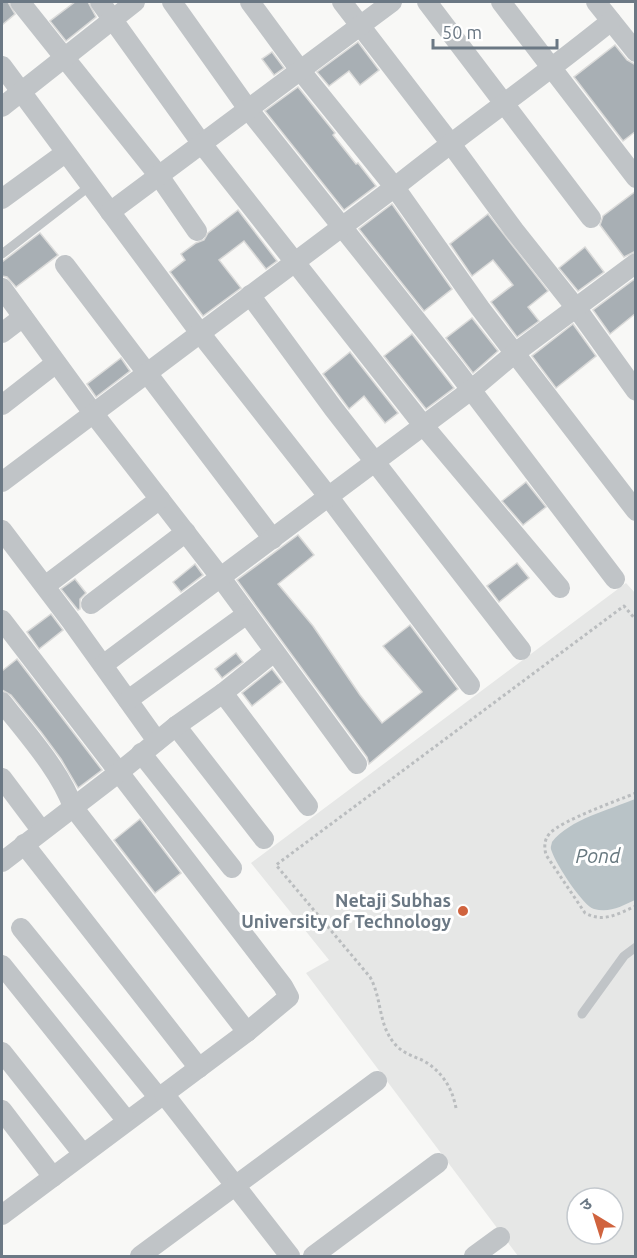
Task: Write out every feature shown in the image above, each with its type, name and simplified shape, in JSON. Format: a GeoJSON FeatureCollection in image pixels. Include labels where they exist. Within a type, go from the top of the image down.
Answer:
{"type":"FeatureCollection","features":[{"type":"Feature","properties":{"kind":"street"},"geometry":{"type":"LineString","coordinates":[[20,2],[159,176],[197,231]]}},
{"type":"Feature","properties":{"kind":"street"},"geometry":{"type":"LineString","coordinates":[[100,2],[202,144],[423,425],[560,588]]}},
{"type":"Feature","properties":{"kind":"street"},"geometry":{"type":"LineString","coordinates":[[2,107],[135,2]]}},
{"type":"Feature","properties":{"kind":"street"},"geometry":{"type":"LineString","coordinates":[[172,2],[248,109],[471,390],[615,579]]}},
{"type":"Feature","properties":{"kind":"street"},"geometry":{"type":"LineString","coordinates":[[250,2],[300,70],[395,187],[480,308],[636,511]]}},
{"type":"Feature","properties":{"kind":"street"},"geometry":{"type":"LineString","coordinates":[[342,2],[636,390]]}},
{"type":"Feature","properties":{"kind":"street"},"geometry":{"type":"LineString","coordinates":[[110,212],[359,24],[392,2]]}},
{"type":"Feature","properties":{"kind":"street"},"geometry":{"type":"LineString","coordinates":[[427,2],[591,218]]}},
{"type":"Feature","properties":{"kind":"street"},"geometry":{"type":"LineString","coordinates":[[501,2],[636,178]]}},
{"type":"Feature","properties":{"kind":"street"},"geometry":{"type":"LineString","coordinates":[[596,2],[636,52]]}},
{"type":"Feature","properties":{"kind":"street"},"geometry":{"type":"LineString","coordinates":[[2,482],[395,187],[450,143],[552,69],[611,21]]}},
{"type":"Feature","properties":{"kind":"street"},"geometry":{"type":"LineString","coordinates":[[2,66],[200,333],[328,496],[470,685]]}},
{"type":"Feature","properties":{"kind":"street"},"geometry":{"type":"LineString","coordinates":[[5,189],[65,153]]}},
{"type":"Feature","properties":{"kind":"street"},"geometry":{"type":"LineString","coordinates":[[103,665],[471,390],[515,353],[636,262]]}},
{"type":"Feature","properties":{"kind":"street"},"geometry":{"type":"LineString","coordinates":[[65,265],[273,539]]}},
{"type":"Feature","properties":{"kind":"street"},"geometry":{"type":"LineString","coordinates":[[2,288],[93,413],[221,578],[357,764]]}},
{"type":"Feature","properties":{"kind":"street"},"geometry":{"type":"LineString","coordinates":[[250,295],[333,408],[521,650]]}},
{"type":"Feature","properties":{"kind":"street"},"geometry":{"type":"LineString","coordinates":[[2,333],[23,317]]}},
{"type":"Feature","properties":{"kind":"street"},"geometry":{"type":"LineString","coordinates":[[2,405],[56,363]]}},
{"type":"Feature","properties":{"kind":"street"},"geometry":{"type":"LineString","coordinates":[[45,586],[160,499]]}},
{"type":"Feature","properties":{"kind":"street"},"geometry":{"type":"LineString","coordinates":[[2,530],[158,741]]}},
{"type":"Feature","properties":{"kind":"street"},"geometry":{"type":"LineString","coordinates":[[91,604],[186,532]]}},
{"type":"Feature","properties":{"kind":"street"},"geometry":{"type":"LineString","coordinates":[[128,700],[247,614]]}},
{"type":"Feature","properties":{"kind":"street"},"geometry":{"type":"LineString","coordinates":[[2,620],[289,997],[286,1002],[199,1068],[53,1177],[4,1210]]}},
{"type":"Feature","properties":{"kind":"street"},"geometry":{"type":"LineString","coordinates":[[2,862],[274,652]]}},
{"type":"Feature","properties":{"kind":"street"},"geometry":{"type":"LineString","coordinates":[[223,693],[308,806]]}},
{"type":"Feature","properties":{"kind":"street"},"geometry":{"type":"LineString","coordinates":[[2,702],[55,774],[73,807],[247,1032]]}},
{"type":"Feature","properties":{"kind":"street"},"geometry":{"type":"LineString","coordinates":[[176,726],[264,839]]}},
{"type":"Feature","properties":{"kind":"street"},"geometry":{"type":"LineString","coordinates":[[141,753],[231,868]]}},
{"type":"Feature","properties":{"kind":"street"},"geometry":{"type":"LineString","coordinates":[[2,778],[41,830]]}},
{"type":"Feature","properties":{"kind":"street"},"geometry":{"type":"LineString","coordinates":[[24,844],[199,1068]]}},
{"type":"Feature","properties":{"kind":"street"},"geometry":{"type":"LineString","coordinates":[[21,928],[291,1257]]}},
{"type":"Feature","properties":{"kind":"street"},"geometry":{"type":"LineString","coordinates":[[2,965],[127,1121]]}},
{"type":"Feature","properties":{"kind":"street"},"geometry":{"type":"LineString","coordinates":[[2,1052],[83,1154]]}},
{"type":"Feature","properties":{"kind":"street"},"geometry":{"type":"LineString","coordinates":[[140,1257],[377,1081]]}},
{"type":"Feature","properties":{"kind":"street"},"geometry":{"type":"LineString","coordinates":[[2,1110],[53,1177]]}},
{"type":"Feature","properties":{"kind":"street"},"geometry":{"type":"LineString","coordinates":[[313,1257],[438,1163]]}},
{"type":"Feature","properties":{"kind":"street"},"geometry":{"type":"LineString","coordinates":[[474,1257],[500,1238]]}},
{"type":"Feature","properties":{"kind":"lane"},"geometry":{"type":"LineString","coordinates":[[2,254],[90,186]]}},
{"type":"Feature","properties":{"kind":"lane"},"geometry":{"type":"LineString","coordinates":[[582,1014],[624,956],[636,947]]}},
{"type":"Feature","properties":{"kind":"path"},"geometry":{"type":"LineString","coordinates":[[456,1108],[451,1089],[438,1071],[395,1045],[384,1026],[370,977],[276,865],[624,606],[636,620]]}},
{"type":"Feature","properties":{"kind":"path"},"geometry":{"type":"LineString","coordinates":[[636,793],[556,829],[546,840],[544,846],[546,855],[585,913],[592,917],[609,918],[636,906]]}},
{"type":"Feature","properties":{"kind":"shaded area","name":"Netaji Subhas University of Technology"},"geometry":{"type":"Polygon","coordinates":[[[626,583],[636,594],[635,1256],[518,1256],[306,973],[329,960],[251,863],[626,583]]]}},
{"type":"Feature","properties":{"kind":"water","name":"Pond"},"geometry":{"type":"Polygon","coordinates":[[[635,799],[635,900],[621,907],[594,909],[583,901],[564,875],[552,852],[552,842],[579,821],[635,799]]]}},
{"type":"Feature","properties":{"kind":"building"},"geometry":{"type":"Polygon","coordinates":[[[2,2],[8,2],[15,14],[2,25],[2,2]]]}},
{"type":"Feature","properties":{"kind":"building"},"geometry":{"type":"Polygon","coordinates":[[[75,2],[88,2],[96,17],[66,41],[50,21],[75,2]]]}},
{"type":"Feature","properties":{"kind":"building"},"geometry":{"type":"Polygon","coordinates":[[[358,42],[379,70],[360,85],[349,71],[329,86],[317,72],[358,42]]]}},
{"type":"Feature","properties":{"kind":"building"},"geometry":{"type":"Polygon","coordinates":[[[615,45],[627,60],[636,65],[636,131],[623,141],[574,77],[615,45]]]}},
{"type":"Feature","properties":{"kind":"building"},"geometry":{"type":"Polygon","coordinates":[[[272,52],[284,68],[274,75],[262,59],[272,52]]]}},
{"type":"Feature","properties":{"kind":"building"},"geometry":{"type":"Polygon","coordinates":[[[298,87],[335,133],[333,135],[376,186],[344,210],[265,111],[298,87]]]}},
{"type":"Feature","properties":{"kind":"building"},"geometry":{"type":"Polygon","coordinates":[[[636,191],[636,251],[624,257],[600,225],[603,216],[636,191]]]}},
{"type":"Feature","properties":{"kind":"building"},"geometry":{"type":"Polygon","coordinates":[[[392,204],[452,289],[424,311],[359,229],[392,204]]]}},
{"type":"Feature","properties":{"kind":"building"},"geometry":{"type":"Polygon","coordinates":[[[238,210],[277,261],[266,269],[244,241],[219,260],[241,288],[203,316],[170,272],[185,260],[181,254],[204,240],[208,233],[238,210]]]}},
{"type":"Feature","properties":{"kind":"building"},"geometry":{"type":"Polygon","coordinates":[[[488,214],[548,291],[528,307],[539,321],[517,337],[491,302],[513,285],[493,260],[472,276],[450,244],[488,214]]]}},
{"type":"Feature","properties":{"kind":"building"},"geometry":{"type":"Polygon","coordinates":[[[40,233],[58,255],[16,287],[7,277],[2,276],[2,262],[40,233]]]}},
{"type":"Feature","properties":{"kind":"building"},"geometry":{"type":"Polygon","coordinates":[[[585,247],[604,272],[578,291],[559,268],[585,247]]]}},
{"type":"Feature","properties":{"kind":"building"},"geometry":{"type":"Polygon","coordinates":[[[636,278],[636,313],[610,334],[593,310],[636,278]]]}},
{"type":"Feature","properties":{"kind":"building"},"geometry":{"type":"Polygon","coordinates":[[[472,318],[498,351],[473,373],[446,338],[472,318]]]}},
{"type":"Feature","properties":{"kind":"building"},"geometry":{"type":"Polygon","coordinates":[[[573,324],[596,356],[556,388],[532,356],[573,324]]]}},
{"type":"Feature","properties":{"kind":"building"},"geometry":{"type":"Polygon","coordinates":[[[412,334],[454,388],[426,409],[384,356],[412,334]]]}},
{"type":"Feature","properties":{"kind":"building"},"geometry":{"type":"Polygon","coordinates":[[[350,352],[398,413],[385,423],[364,396],[349,409],[323,374],[350,352]]]}},
{"type":"Feature","properties":{"kind":"building"},"geometry":{"type":"Polygon","coordinates":[[[121,358],[130,371],[96,397],[87,384],[121,358]]]}},
{"type":"Feature","properties":{"kind":"building"},"geometry":{"type":"Polygon","coordinates":[[[526,482],[546,507],[523,525],[502,501],[526,482]]]}},
{"type":"Feature","properties":{"kind":"building"},"geometry":{"type":"Polygon","coordinates":[[[298,535],[314,555],[278,584],[313,626],[382,723],[422,692],[383,646],[410,625],[458,689],[369,764],[367,757],[237,580],[298,535]]]}},
{"type":"Feature","properties":{"kind":"building"},"geometry":{"type":"Polygon","coordinates":[[[517,563],[529,578],[499,602],[487,586],[517,563]]]}},
{"type":"Feature","properties":{"kind":"building"},"geometry":{"type":"Polygon","coordinates":[[[195,564],[203,575],[181,592],[173,582],[195,564]]]}},
{"type":"Feature","properties":{"kind":"building"},"geometry":{"type":"Polygon","coordinates":[[[75,579],[86,593],[80,599],[78,610],[61,589],[75,579]]]}},
{"type":"Feature","properties":{"kind":"building"},"geometry":{"type":"Polygon","coordinates":[[[51,614],[63,630],[39,649],[27,632],[51,614]]]}},
{"type":"Feature","properties":{"kind":"building"},"geometry":{"type":"Polygon","coordinates":[[[236,653],[243,662],[222,678],[215,669],[236,653]]]}},
{"type":"Feature","properties":{"kind":"building"},"geometry":{"type":"Polygon","coordinates":[[[17,659],[102,770],[78,788],[61,759],[41,732],[11,695],[2,690],[2,671],[17,659]]]}},
{"type":"Feature","properties":{"kind":"building"},"geometry":{"type":"Polygon","coordinates":[[[272,669],[282,682],[252,706],[242,693],[272,669]]]}},
{"type":"Feature","properties":{"kind":"building"},"geometry":{"type":"Polygon","coordinates":[[[140,819],[181,873],[155,893],[114,840],[140,819]]]}},
{"type":"Feature","properties":{"kind":"place","name":"Netaji Subhas University of Technology"},"geometry":{"type":"Point","coordinates":[463,911]}}]}
